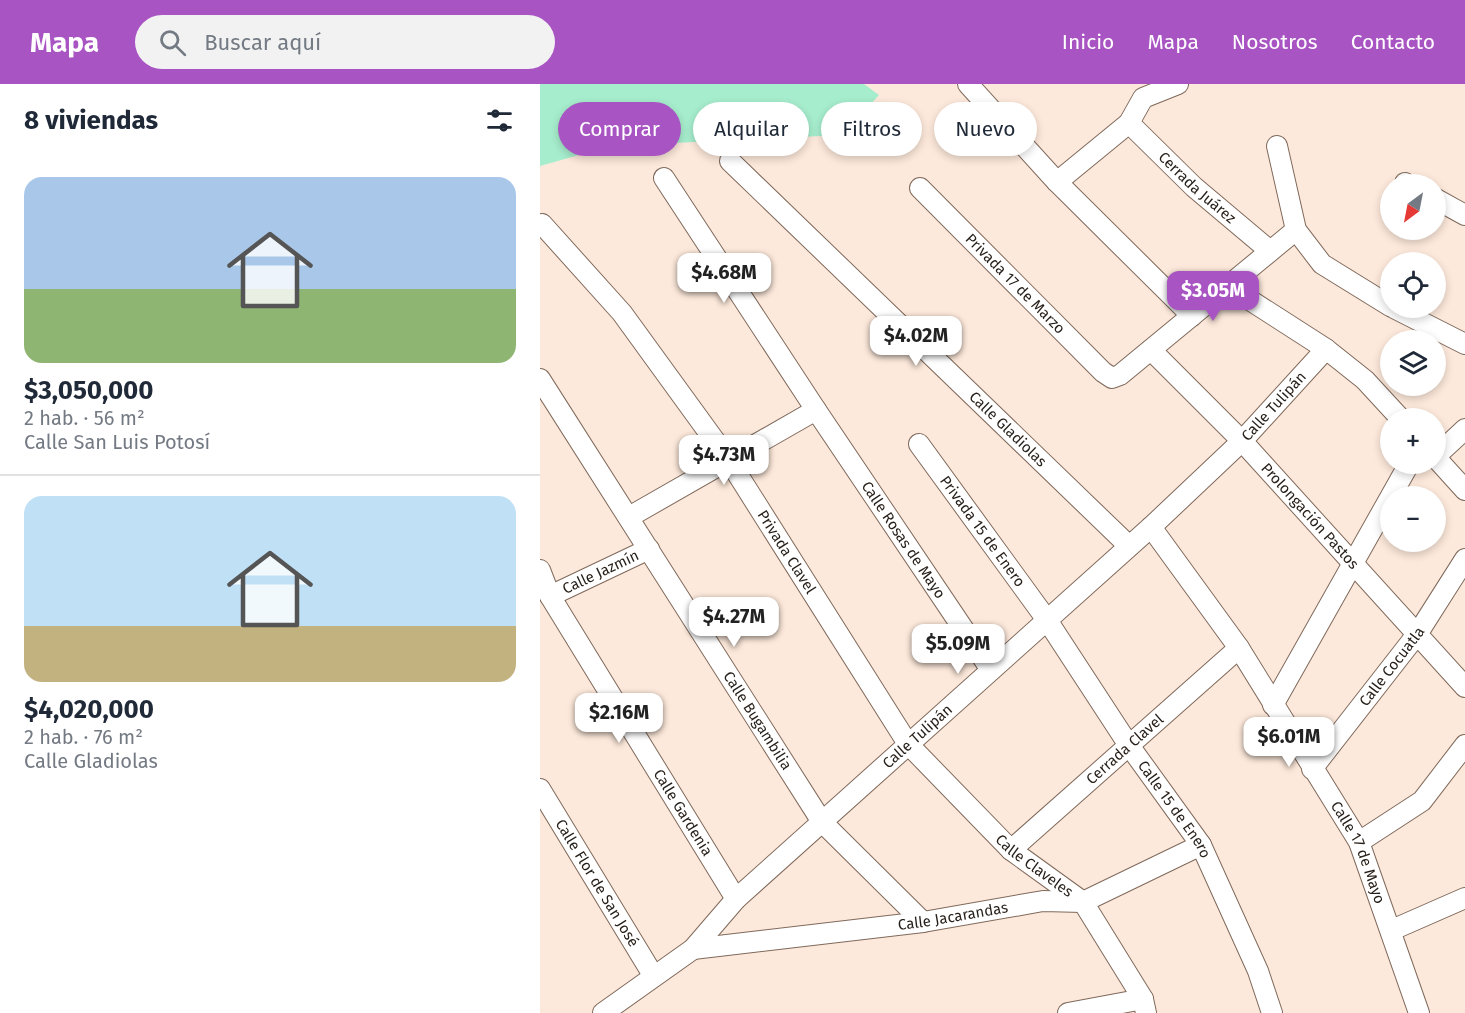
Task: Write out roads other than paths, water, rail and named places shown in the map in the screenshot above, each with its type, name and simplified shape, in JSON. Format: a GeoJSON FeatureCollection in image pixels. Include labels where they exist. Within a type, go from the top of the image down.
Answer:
{"type":"FeatureCollection","features":[{"type":"Feature","properties":{"kind":"street"},"geometry":{"type":"LineString","coordinates":[[968,84],[1057,182],[1192,316]]}},
{"type":"Feature","properties":{"kind":"street"},"geometry":{"type":"LineString","coordinates":[[1057,182],[1129,123],[1143,98],[1178,84]]}},
{"type":"Feature","properties":{"kind":"street","name":"Cerrada Juárez"},"geometry":{"type":"LineString","coordinates":[[1129,123],[1194,187],[1270,251]]}},
{"type":"Feature","properties":{"kind":"street"},"geometry":{"type":"LineString","coordinates":[[1277,146],[1296,230],[1322,264],[1380,300]]}},
{"type":"Feature","properties":{"kind":"street","name":"Calle Gladiolas"},"geometry":{"type":"LineString","coordinates":[[730,161],[1129,546]]}},
{"type":"Feature","properties":{"kind":"street","name":"Calle Rosas de Mayo"},"geometry":{"type":"LineString","coordinates":[[664,178],[816,410],[991,670]]}},
{"type":"Feature","properties":{"kind":"street","name":"Privada 17 de Marzo"},"geometry":{"type":"LineString","coordinates":[[920,188],[1103,372],[1112,378],[1120,375],[1151,350]]}},
{"type":"Feature","properties":{"kind":"street"},"geometry":{"type":"LineString","coordinates":[[1446,205],[1465,215]]}},
{"type":"Feature","properties":{"kind":"street","name":"Privada Clavel"},"geometry":{"type":"LineString","coordinates":[[542,224],[622,313],[728,459],[908,744]]}},
{"type":"Feature","properties":{"kind":"street"},"geometry":{"type":"LineString","coordinates":[[1151,350],[1296,230]]}},
{"type":"Feature","properties":{"kind":"street"},"geometry":{"type":"LineString","coordinates":[[1228,286],[1326,349],[1365,380],[1391,408]]}},
{"type":"Feature","properties":{"kind":"street"},"geometry":{"type":"LineString","coordinates":[[1414,318],[1465,344]]}},
{"type":"Feature","properties":{"kind":"street","name":"Calle Tulipán"},"geometry":{"type":"LineString","coordinates":[[603,1013],[693,948],[736,899],[1151,527],[1242,441],[1326,349]]}},
{"type":"Feature","properties":{"kind":"street","name":"Prolongación Pastos"},"geometry":{"type":"LineString","coordinates":[[1151,350],[1242,441],[1465,687]]}},
{"type":"Feature","properties":{"kind":"street","name":"Calle Bugambilia"},"geometry":{"type":"LineString","coordinates":[[540,379],[822,822],[923,922]]}},
{"type":"Feature","properties":{"kind":"street"},"geometry":{"type":"LineString","coordinates":[[629,518],[816,410]]}},
{"type":"Feature","properties":{"kind":"street"},"geometry":{"type":"LineString","coordinates":[[1446,447],[1465,429]]}},
{"type":"Feature","properties":{"kind":"street","name":"Privada 15 de Enero"},"geometry":{"type":"LineString","coordinates":[[919,444],[1047,620]]}},
{"type":"Feature","properties":{"kind":"street"},"geometry":{"type":"LineString","coordinates":[[1446,468],[1465,490]]}},
{"type":"Feature","properties":{"kind":"street"},"geometry":{"type":"LineString","coordinates":[[1274,705],[1403,474]]}},
{"type":"Feature","properties":{"kind":"street","name":"Calle 17 de Mayo"},"geometry":{"type":"LineString","coordinates":[[1151,527],[1239,648],[1359,842],[1392,930],[1419,1013]]}},
{"type":"Feature","properties":{"kind":"street","name":"Calle Jazmín"},"geometry":{"type":"LineString","coordinates":[[550,596],[649,549]]}},
{"type":"Feature","properties":{"kind":"street","name":"Calle Cocuatla"},"geometry":{"type":"LineString","coordinates":[[1312,769],[1418,633],[1465,559]]}},
{"type":"Feature","properties":{"kind":"street","name":"Calle Gardenia"},"geometry":{"type":"LineString","coordinates":[[540,570],[550,596],[736,899]]}},
{"type":"Feature","properties":{"kind":"street","name":"Calle 15 de Enero"},"geometry":{"type":"LineString","coordinates":[[1047,620],[1128,744],[1201,845],[1258,971],[1272,1013]]}},
{"type":"Feature","properties":{"kind":"street","name":"Cerrada Clavel"},"geometry":{"type":"LineString","coordinates":[[1011,850],[1239,648]]}},
{"type":"Feature","properties":{"kind":"street","name":"Calle Claveles"},"geometry":{"type":"LineString","coordinates":[[908,744],[1011,850],[1083,902],[1144,1006]]}},
{"type":"Feature","properties":{"kind":"street"},"geometry":{"type":"LineString","coordinates":[[1359,842],[1422,801],[1465,745]]}},
{"type":"Feature","properties":{"kind":"street","name":"Calle Flor de San José"},"geometry":{"type":"LineString","coordinates":[[540,789],[653,975]]}},
{"type":"Feature","properties":{"kind":"street","name":"Calle Jacarandas"},"geometry":{"type":"LineString","coordinates":[[693,948],[923,922],[1043,901],[1083,902],[1201,845]]}},
{"type":"Feature","properties":{"kind":"street"},"geometry":{"type":"LineString","coordinates":[[1392,930],[1465,898]]}},
{"type":"Feature","properties":{"kind":"street"},"geometry":{"type":"LineString","coordinates":[[1068,1013],[1144,1006]]}}]}
